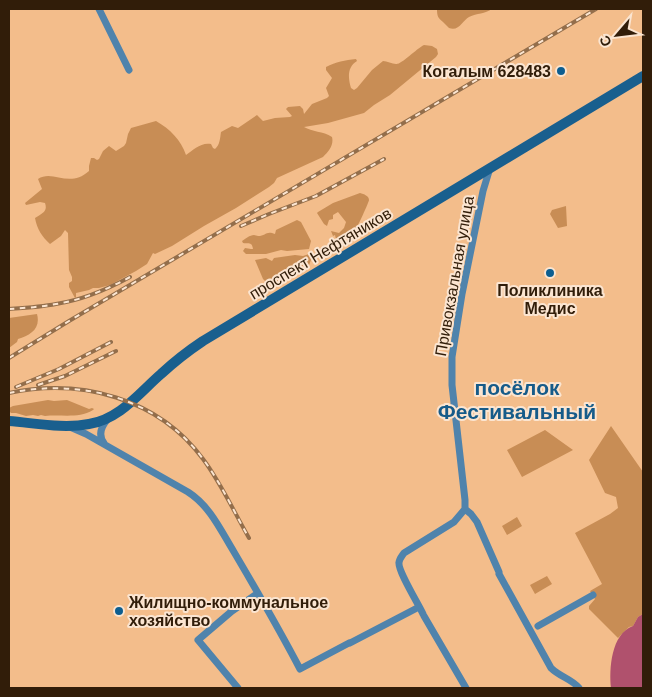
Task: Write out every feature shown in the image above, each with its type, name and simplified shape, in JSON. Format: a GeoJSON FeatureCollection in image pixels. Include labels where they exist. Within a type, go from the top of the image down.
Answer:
{"type":"FeatureCollection","features":[{"type":"Feature","properties":{"kind":"main road","name":"проспект Нефтяников"},"geometry":{"type":"LineString","coordinates":[[9,422],[65,425],[88,424],[108,418],[125,407],[172,364],[240,318],[643,76]]}},
{"type":"Feature","properties":{"kind":"street"},"geometry":{"type":"LineString","coordinates":[[99,9],[130,70]]}},
{"type":"Feature","properties":{"kind":"street","name":"Привокзальная улица"},"geometry":{"type":"LineString","coordinates":[[465,509],[452,385],[452,357],[462,294],[490,167]]}},
{"type":"Feature","properties":{"kind":"street"},"geometry":{"type":"LineString","coordinates":[[468,180],[479,182],[483,192]]}},
{"type":"Feature","properties":{"kind":"street"},"geometry":{"type":"LineString","coordinates":[[106,446],[101,439],[100,431],[108,418]]}},
{"type":"Feature","properties":{"kind":"street"},"geometry":{"type":"LineString","coordinates":[[65,425],[86,434],[188,492],[202,502],[258,593],[300,669],[349,643],[422,612]]}},
{"type":"Feature","properties":{"kind":"street"},"geometry":{"type":"LineString","coordinates":[[466,688],[422,612],[398,563],[404,553],[454,522],[465,509],[477,522],[499,573],[535,628],[551,668],[580,688]]}},
{"type":"Feature","properties":{"kind":"street"},"geometry":{"type":"LineString","coordinates":[[238,688],[198,640],[232,611],[258,593]]}},
{"type":"Feature","properties":{"kind":"street"},"geometry":{"type":"LineString","coordinates":[[535,628],[593,595]]}},
{"type":"Feature","properties":{"kind":"shaded area"},"geometry":{"type":"Polygon","coordinates":[[[437,9],[492,9],[467,18],[458,27],[452,29],[439,18],[437,9]]]}},
{"type":"Feature","properties":{"kind":"shaded area"},"geometry":{"type":"Polygon","coordinates":[[[424,45],[437,49],[438,54],[436,57],[390,95],[364,113],[328,123],[304,127],[332,137],[330,148],[323,157],[277,178],[269,187],[236,208],[172,246],[155,254],[153,253],[147,264],[136,271],[110,285],[76,293],[75,298],[69,287],[72,277],[69,270],[68,233],[65,230],[61,236],[50,244],[40,232],[35,218],[45,210],[45,203],[40,202],[26,205],[25,203],[42,189],[38,179],[49,176],[68,179],[82,176],[89,171],[91,158],[99,159],[103,151],[109,146],[116,151],[124,146],[131,128],[156,121],[174,135],[186,155],[204,144],[211,144],[215,149],[219,143],[221,132],[232,126],[238,128],[257,115],[263,121],[290,117],[292,116],[286,109],[288,107],[300,106],[304,114],[312,104],[327,98],[329,96],[326,88],[332,78],[326,67],[341,61],[356,59],[357,61],[351,66],[349,73],[351,88],[354,90],[383,61],[398,64],[424,45]]]}},
{"type":"Feature","properties":{"kind":"shaded area"},"geometry":{"type":"Polygon","coordinates":[[[360,193],[369,199],[363,215],[356,229],[345,234],[346,244],[337,244],[335,235],[333,236],[331,231],[339,233],[344,228],[346,222],[338,212],[333,215],[333,219],[329,220],[327,226],[317,213],[333,203],[360,193]]]}},
{"type":"Feature","properties":{"kind":"shaded area"},"geometry":{"type":"Polygon","coordinates":[[[566,206],[567,226],[558,228],[550,214],[552,210],[566,206]]]}},
{"type":"Feature","properties":{"kind":"shaded area"},"geometry":{"type":"Polygon","coordinates":[[[297,220],[301,222],[311,241],[309,249],[281,250],[266,254],[246,254],[243,251],[245,248],[253,249],[251,244],[243,243],[242,241],[248,237],[252,235],[261,236],[268,233],[275,234],[276,230],[297,220]]]}},
{"type":"Feature","properties":{"kind":"shaded area"},"geometry":{"type":"Polygon","coordinates":[[[313,255],[313,257],[309,265],[306,267],[301,265],[295,268],[284,280],[276,283],[271,280],[267,283],[263,279],[255,260],[266,258],[272,261],[274,258],[313,255]]]}},
{"type":"Feature","properties":{"kind":"shaded area"},"geometry":{"type":"Polygon","coordinates":[[[37,314],[38,319],[34,331],[18,339],[9,348],[9,318],[37,314]]]}},
{"type":"Feature","properties":{"kind":"shaded area"},"geometry":{"type":"Polygon","coordinates":[[[48,400],[67,400],[89,409],[94,409],[87,413],[69,416],[26,416],[9,411],[9,408],[13,406],[48,400]]]}},
{"type":"Feature","properties":{"kind":"shaded area"},"geometry":{"type":"Polygon","coordinates":[[[611,426],[643,472],[643,614],[638,617],[633,626],[629,627],[618,638],[589,609],[589,606],[595,599],[590,591],[602,584],[575,533],[618,508],[616,497],[605,493],[589,460],[611,426]]]}},
{"type":"Feature","properties":{"kind":"shaded area"},"geometry":{"type":"Polygon","coordinates":[[[545,430],[573,450],[522,477],[507,450],[545,430]]]}},
{"type":"Feature","properties":{"kind":"shaded area"},"geometry":{"type":"Polygon","coordinates":[[[517,517],[522,526],[507,535],[502,526],[517,517]]]}},
{"type":"Feature","properties":{"kind":"shaded area"},"geometry":{"type":"Polygon","coordinates":[[[547,576],[552,584],[535,594],[530,585],[547,576]]]}},
{"type":"Feature","properties":{"kind":"shaded area"},"geometry":{"type":"Polygon","coordinates":[[[643,614],[643,688],[611,688],[611,662],[616,644],[620,636],[633,626],[638,617],[643,614]]]}},
{"type":"Feature","properties":{"kind":"railway"},"geometry":{"type":"LineString","coordinates":[[9,358],[596,9]]}},
{"type":"Feature","properties":{"kind":"railway"},"geometry":{"type":"LineString","coordinates":[[241,226],[316,196],[384,159]]}},
{"type":"Feature","properties":{"kind":"railway"},"geometry":{"type":"LineString","coordinates":[[9,309],[44,306],[75,300],[104,290],[130,277]]}},
{"type":"Feature","properties":{"kind":"railway"},"geometry":{"type":"LineString","coordinates":[[16,387],[59,369],[111,342]]}},
{"type":"Feature","properties":{"kind":"railway"},"geometry":{"type":"LineString","coordinates":[[38,385],[65,376],[116,351]]}},
{"type":"Feature","properties":{"kind":"railway"},"geometry":{"type":"LineString","coordinates":[[9,393],[63,388],[90,391],[116,397],[141,407],[164,421],[185,438],[203,459],[222,488],[249,538]]}},
{"type":"Feature","properties":{"kind":"place","name":"Когалым 628483"},"geometry":{"type":"Point","coordinates":[561,71]}},
{"type":"Feature","properties":{"kind":"place","name":"Поликлиника Медис"},"geometry":{"type":"Point","coordinates":[550,273]}},
{"type":"Feature","properties":{"kind":"place","name":"Жилищно-коммунальное хозяйство"},"geometry":{"type":"Point","coordinates":[119,611]}},
{"type":"Feature","properties":{"kind":"district","name":"посёлок Фестивальный"},"geometry":{"type":"Point","coordinates":[517,400]}}]}
